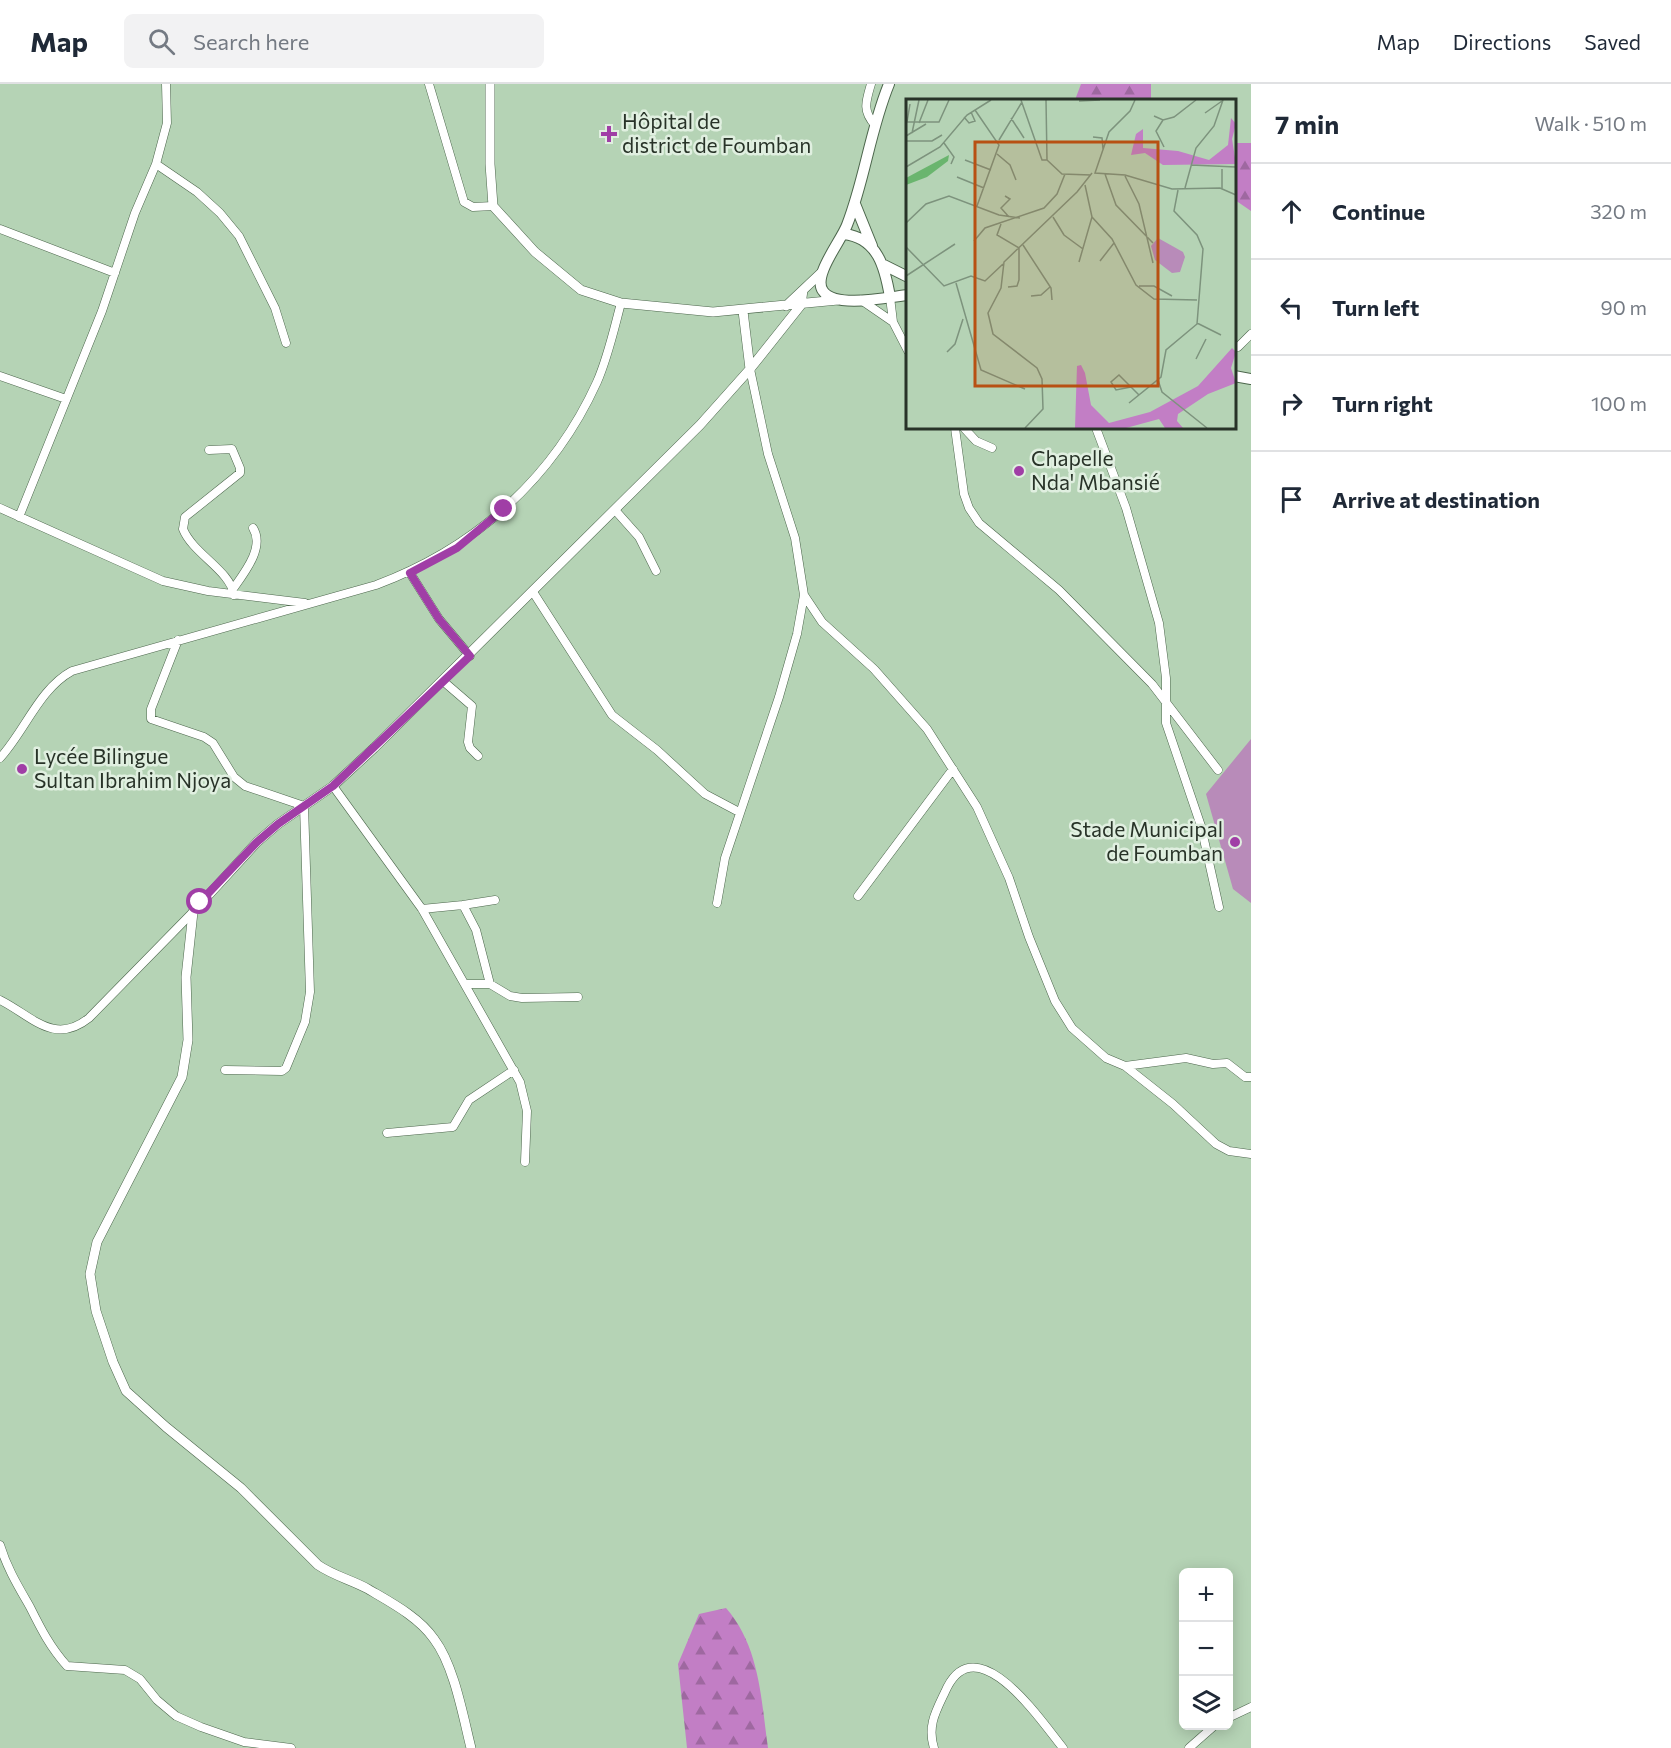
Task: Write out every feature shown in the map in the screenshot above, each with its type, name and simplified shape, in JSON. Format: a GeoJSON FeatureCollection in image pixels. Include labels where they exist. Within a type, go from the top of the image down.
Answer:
{"type":"FeatureCollection","features":[{"type":"Feature","properties":{"kind":"main road"},"geometry":{"type":"LineString","coordinates":[[889,84],[875,125],[855,204],[844,234],[822,272],[823,291],[838,300],[906,295]]}},
{"type":"Feature","properties":{"kind":"main road"},"geometry":{"type":"LineString","coordinates":[[855,204],[872,246],[884,265],[890,297]]}},
{"type":"Feature","properties":{"kind":"main road"},"geometry":{"type":"LineString","coordinates":[[844,234],[854,235],[872,246]]}},
{"type":"Feature","properties":{"kind":"main road"},"geometry":{"type":"LineString","coordinates":[[884,265],[906,276]]}},
{"type":"Feature","properties":{"kind":"main road"},"geometry":{"type":"LineString","coordinates":[[1236,376],[1251,379]]}},
{"type":"Feature","properties":{"kind":"street"},"geometry":{"type":"LineString","coordinates":[[19,517],[115,273],[135,213],[156,164],[167,123],[166,84]]}},
{"type":"Feature","properties":{"kind":"street"},"geometry":{"type":"LineString","coordinates":[[429,84],[464,202],[473,207],[493,206]]}},
{"type":"Feature","properties":{"kind":"street"},"geometry":{"type":"LineString","coordinates":[[490,84],[490,164],[493,206],[529,246],[563,278],[581,290],[621,303],[687,311],[743,311],[838,300]]}},
{"type":"Feature","properties":{"kind":"street"},"geometry":{"type":"LineString","coordinates":[[871,84],[865,108],[868,117],[875,125]]}},
{"type":"Feature","properties":{"kind":"street"},"geometry":{"type":"LineString","coordinates":[[156,164],[197,192],[220,213],[239,236],[275,308],[286,343]]}},
{"type":"Feature","properties":{"kind":"street"},"geometry":{"type":"LineString","coordinates":[[0,229],[115,273]]}},
{"type":"Feature","properties":{"kind":"street"},"geometry":{"type":"LineString","coordinates":[[786,306],[822,272]]}},
{"type":"Feature","properties":{"kind":"street"},"geometry":{"type":"LineString","coordinates":[[0,1000],[52,1030],[73,1029],[89,1018],[193,912],[257,842],[333,786],[470,656],[700,425],[750,369],[801,305],[803,291]]}},
{"type":"Feature","properties":{"kind":"street"},"geometry":{"type":"LineString","coordinates":[[890,297],[893,322],[906,347]]}},
{"type":"Feature","properties":{"kind":"street"},"geometry":{"type":"LineString","coordinates":[[861,300],[893,322]]}},
{"type":"Feature","properties":{"kind":"street"},"geometry":{"type":"LineString","coordinates":[[0,758],[58,679],[72,671],[358,591],[410,573],[474,535],[538,474],[565,439],[597,382],[621,303]]}},
{"type":"Feature","properties":{"kind":"street"},"geometry":{"type":"LineString","coordinates":[[717,903],[725,858],[779,698],[802,615],[804,595],[795,538],[768,454],[750,369],[743,311]]}},
{"type":"Feature","properties":{"kind":"street"},"geometry":{"type":"LineString","coordinates":[[1238,347],[1251,334]]}},
{"type":"Feature","properties":{"kind":"street"},"geometry":{"type":"LineString","coordinates":[[0,376],[66,399]]}},
{"type":"Feature","properties":{"kind":"street"},"geometry":{"type":"LineString","coordinates":[[954,429],[964,495],[969,508],[980,523],[1059,590],[1164,699],[1218,770]]}},
{"type":"Feature","properties":{"kind":"street"},"geometry":{"type":"LineString","coordinates":[[965,429],[976,441],[992,448]]}},
{"type":"Feature","properties":{"kind":"street"},"geometry":{"type":"LineString","coordinates":[[1096,429],[1126,508],[1159,623],[1166,678],[1164,699],[1166,723],[1201,826],[1219,907]]}},
{"type":"Feature","properties":{"kind":"street"},"geometry":{"type":"LineString","coordinates":[[209,450],[232,449],[240,473],[185,517],[183,529],[200,553],[226,577],[233,592]]}},
{"type":"Feature","properties":{"kind":"street"},"geometry":{"type":"LineString","coordinates":[[0,508],[163,581],[309,604]]}},
{"type":"Feature","properties":{"kind":"street"},"geometry":{"type":"LineString","coordinates":[[615,510],[639,537],[656,571]]}},
{"type":"Feature","properties":{"kind":"street"},"geometry":{"type":"LineString","coordinates":[[233,592],[259,542],[253,528]]}},
{"type":"Feature","properties":{"kind":"street"},"geometry":{"type":"LineString","coordinates":[[410,573],[439,619],[470,656]]}},
{"type":"Feature","properties":{"kind":"street"},"geometry":{"type":"LineString","coordinates":[[532,592],[612,715],[657,750],[705,794],[739,812]]}},
{"type":"Feature","properties":{"kind":"street"},"geometry":{"type":"LineString","coordinates":[[804,595],[822,622],[874,669],[927,729],[953,770],[994,841],[1029,937],[1062,1014],[1072,1028],[1106,1058],[1125,1066],[1173,1104],[1216,1144],[1229,1151],[1251,1154]]}},
{"type":"Feature","properties":{"kind":"street"},"geometry":{"type":"LineString","coordinates":[[178,640],[151,709],[151,719],[204,736],[213,743],[230,773],[245,786],[262,794],[304,806]]}},
{"type":"Feature","properties":{"kind":"street"},"geometry":{"type":"LineString","coordinates":[[443,681],[472,706],[468,742],[478,756]]}},
{"type":"Feature","properties":{"kind":"street"},"geometry":{"type":"LineString","coordinates":[[858,897],[953,770]]}},
{"type":"Feature","properties":{"kind":"street"},"geometry":{"type":"LineString","coordinates":[[333,786],[422,909],[514,1070],[523,1089],[526,1104],[525,1162]]}},
{"type":"Feature","properties":{"kind":"street"},"geometry":{"type":"LineString","coordinates":[[225,1070],[282,1071],[291,1060],[305,1022],[310,992],[310,943],[304,806]]}},
{"type":"Feature","properties":{"kind":"street"},"geometry":{"type":"LineString","coordinates":[[422,909],[495,900]]}},
{"type":"Feature","properties":{"kind":"street"},"geometry":{"type":"LineString","coordinates":[[463,905],[476,930],[490,984]]}},
{"type":"Feature","properties":{"kind":"street"},"geometry":{"type":"LineString","coordinates":[[193,912],[186,977],[189,1020],[186,1063],[170,1104],[97,1242],[92,1260],[93,1290],[104,1337],[118,1376],[126,1391],[140,1405],[241,1488],[318,1565],[331,1575],[368,1589],[426,1629],[436,1640],[446,1664],[471,1748]]}},
{"type":"Feature","properties":{"kind":"street"},"geometry":{"type":"LineString","coordinates":[[465,984],[490,984],[516,997],[578,997]]}},
{"type":"Feature","properties":{"kind":"street"},"geometry":{"type":"LineString","coordinates":[[1125,1066],[1186,1058],[1213,1064],[1227,1063],[1245,1077],[1251,1077]]}},
{"type":"Feature","properties":{"kind":"street"},"geometry":{"type":"LineString","coordinates":[[387,1133],[453,1127],[469,1100],[514,1070]]}},
{"type":"Feature","properties":{"kind":"street"},"geometry":{"type":"LineString","coordinates":[[0,1545],[11,1576],[37,1624],[67,1666],[125,1670],[140,1678],[157,1700],[176,1716],[244,1742],[291,1748]]}},
{"type":"Feature","properties":{"kind":"street"},"geometry":{"type":"LineString","coordinates":[[934,1748],[931,1732],[932,1721],[949,1681],[965,1668],[978,1666],[997,1676],[1018,1693],[1063,1748]]}},
{"type":"Feature","properties":{"kind":"street"},"geometry":{"type":"LineString","coordinates":[[1233,1716],[1251,1707]]}},
{"type":"Feature","properties":{"kind":"street"},"geometry":{"type":"LineString","coordinates":[[1189,1748],[1209,1730]]}},
{"type":"Feature","properties":{"kind":"shaded area","name":"Stade Municipal de Foumban"},"geometry":{"type":"Polygon","coordinates":[[[1251,739],[1251,903],[1233,889],[1206,794],[1251,739]]]}},
{"type":"Feature","properties":{"kind":"green space"},"geometry":{"type":"Polygon","coordinates":[[[1081,84],[1151,84],[1151,99],[1075,99],[1081,84]]]}},
{"type":"Feature","properties":{"kind":"green space"},"geometry":{"type":"Polygon","coordinates":[[[1236,143],[1251,143],[1251,211],[1236,201],[1236,143]]]}},
{"type":"Feature","properties":{"kind":"green space"},"geometry":{"type":"Polygon","coordinates":[[[726,1608],[746,1639],[752,1657],[761,1692],[768,1748],[687,1748],[678,1664],[699,1614],[726,1608]]]}},
{"type":"Feature","properties":{"kind":"place","name":"Hôpital de district de Foumban"},"geometry":{"type":"Point","coordinates":[609,134]}},
{"type":"Feature","properties":{"kind":"place","name":"Chapelle Nda' Mbansié"},"geometry":{"type":"Point","coordinates":[1019,471]}},
{"type":"Feature","properties":{"kind":"place","name":"Lycée Bilingue Sultan Ibrahim Njoya"},"geometry":{"type":"Point","coordinates":[22,769]}},
{"type":"Feature","properties":{"kind":"place","name":"Stade Municipal de Foumban"},"geometry":{"type":"Point","coordinates":[1235,842]}},
{"type":"Feature","properties":{"kind":"route"},"geometry":{"type":"LineString","coordinates":[[200,902],[257,842],[278,824],[333,786],[470,656],[439,619],[410,573],[457,548],[504,509]]}}]}
